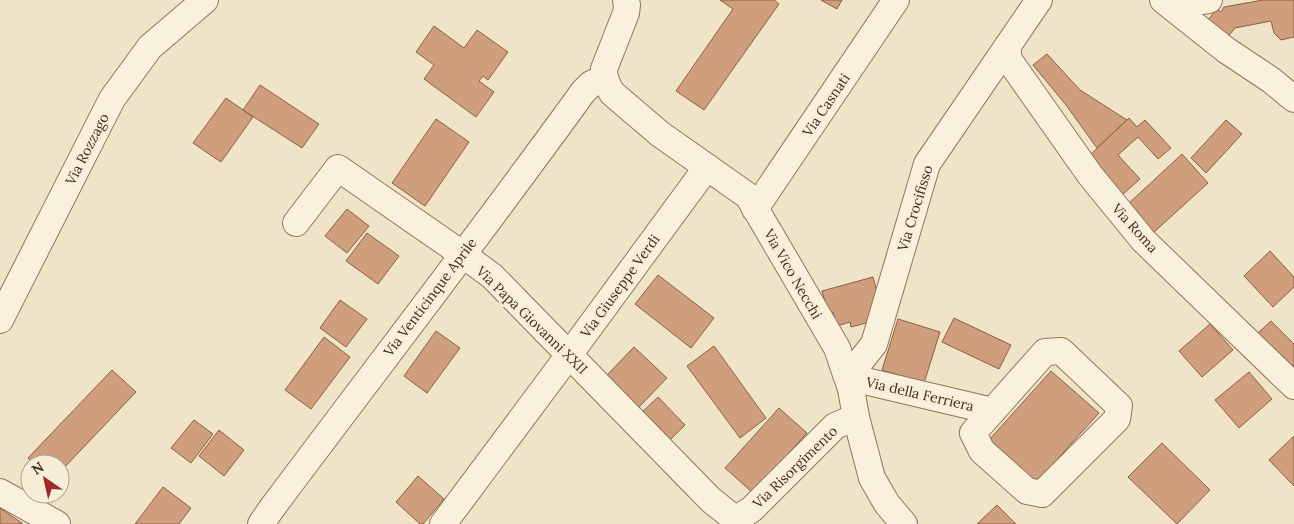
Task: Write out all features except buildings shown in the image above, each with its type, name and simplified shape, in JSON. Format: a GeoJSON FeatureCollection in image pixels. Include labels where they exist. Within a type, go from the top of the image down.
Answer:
{"type":"FeatureCollection","features":[{"type":"Feature","properties":{"kind":"street","name":"Via Rozzago"},"geometry":{"type":"LineString","coordinates":[[0,320],[112,99],[150,48],[205,0]]}},
{"type":"Feature","properties":{"kind":"street","name":"Via Casnati"},"geometry":{"type":"LineString","coordinates":[[756,209],[896,0]]}},
{"type":"Feature","properties":{"kind":"street","name":"Via Crocifisso"},"geometry":{"type":"LineString","coordinates":[[848,377],[874,344],[927,164],[1039,0]]}},
{"type":"Feature","properties":{"kind":"street"},"geometry":{"type":"LineString","coordinates":[[1168,3],[1209,0]]}},
{"type":"Feature","properties":{"kind":"street"},"geometry":{"type":"LineString","coordinates":[[604,78],[606,60],[629,2]]}},
{"type":"Feature","properties":{"kind":"street"},"geometry":{"type":"LineString","coordinates":[[1168,3],[1226,50],[1271,80],[1294,99]]}},
{"type":"Feature","properties":{"kind":"street","name":"Via Roma"},"geometry":{"type":"LineString","coordinates":[[1007,47],[1009,60],[1090,176],[1143,240],[1294,386]]}},
{"type":"Feature","properties":{"kind":"street","name":"Via Vico Necchi"},"geometry":{"type":"LineString","coordinates":[[604,78],[612,93],[660,134],[748,196],[837,348],[848,377],[872,478],[887,504],[904,524]]}},
{"type":"Feature","properties":{"kind":"street","name":"Via Venticinque Aprile"},"geometry":{"type":"LineString","coordinates":[[261,524],[462,254],[512,190],[583,92],[591,84],[604,78]]}},
{"type":"Feature","properties":{"kind":"street","name":"Via Giuseppe Verdi"},"geometry":{"type":"LineString","coordinates":[[443,524],[707,167]]}},
{"type":"Feature","properties":{"kind":"street","name":"Via Papa Giovanni XXII"},"geometry":{"type":"LineString","coordinates":[[296,223],[338,168],[492,276],[711,500],[739,521]]}},
{"type":"Feature","properties":{"kind":"street","name":"Via della Ferriera"},"geometry":{"type":"LineString","coordinates":[[1061,351],[1119,406],[1117,419],[1042,494],[1027,492],[982,451],[973,433],[992,411],[1045,352],[1061,351]]}},
{"type":"Feature","properties":{"kind":"street","name":"Via della Ferriera"},"geometry":{"type":"LineString","coordinates":[[848,377],[992,411]]}},
{"type":"Feature","properties":{"kind":"street","name":"Via Risorgimento"},"geometry":{"type":"LineString","coordinates":[[739,521],[835,426],[856,417]]}},
{"type":"Feature","properties":{"kind":"street"},"geometry":{"type":"LineString","coordinates":[[0,492],[56,524]]}}]}
